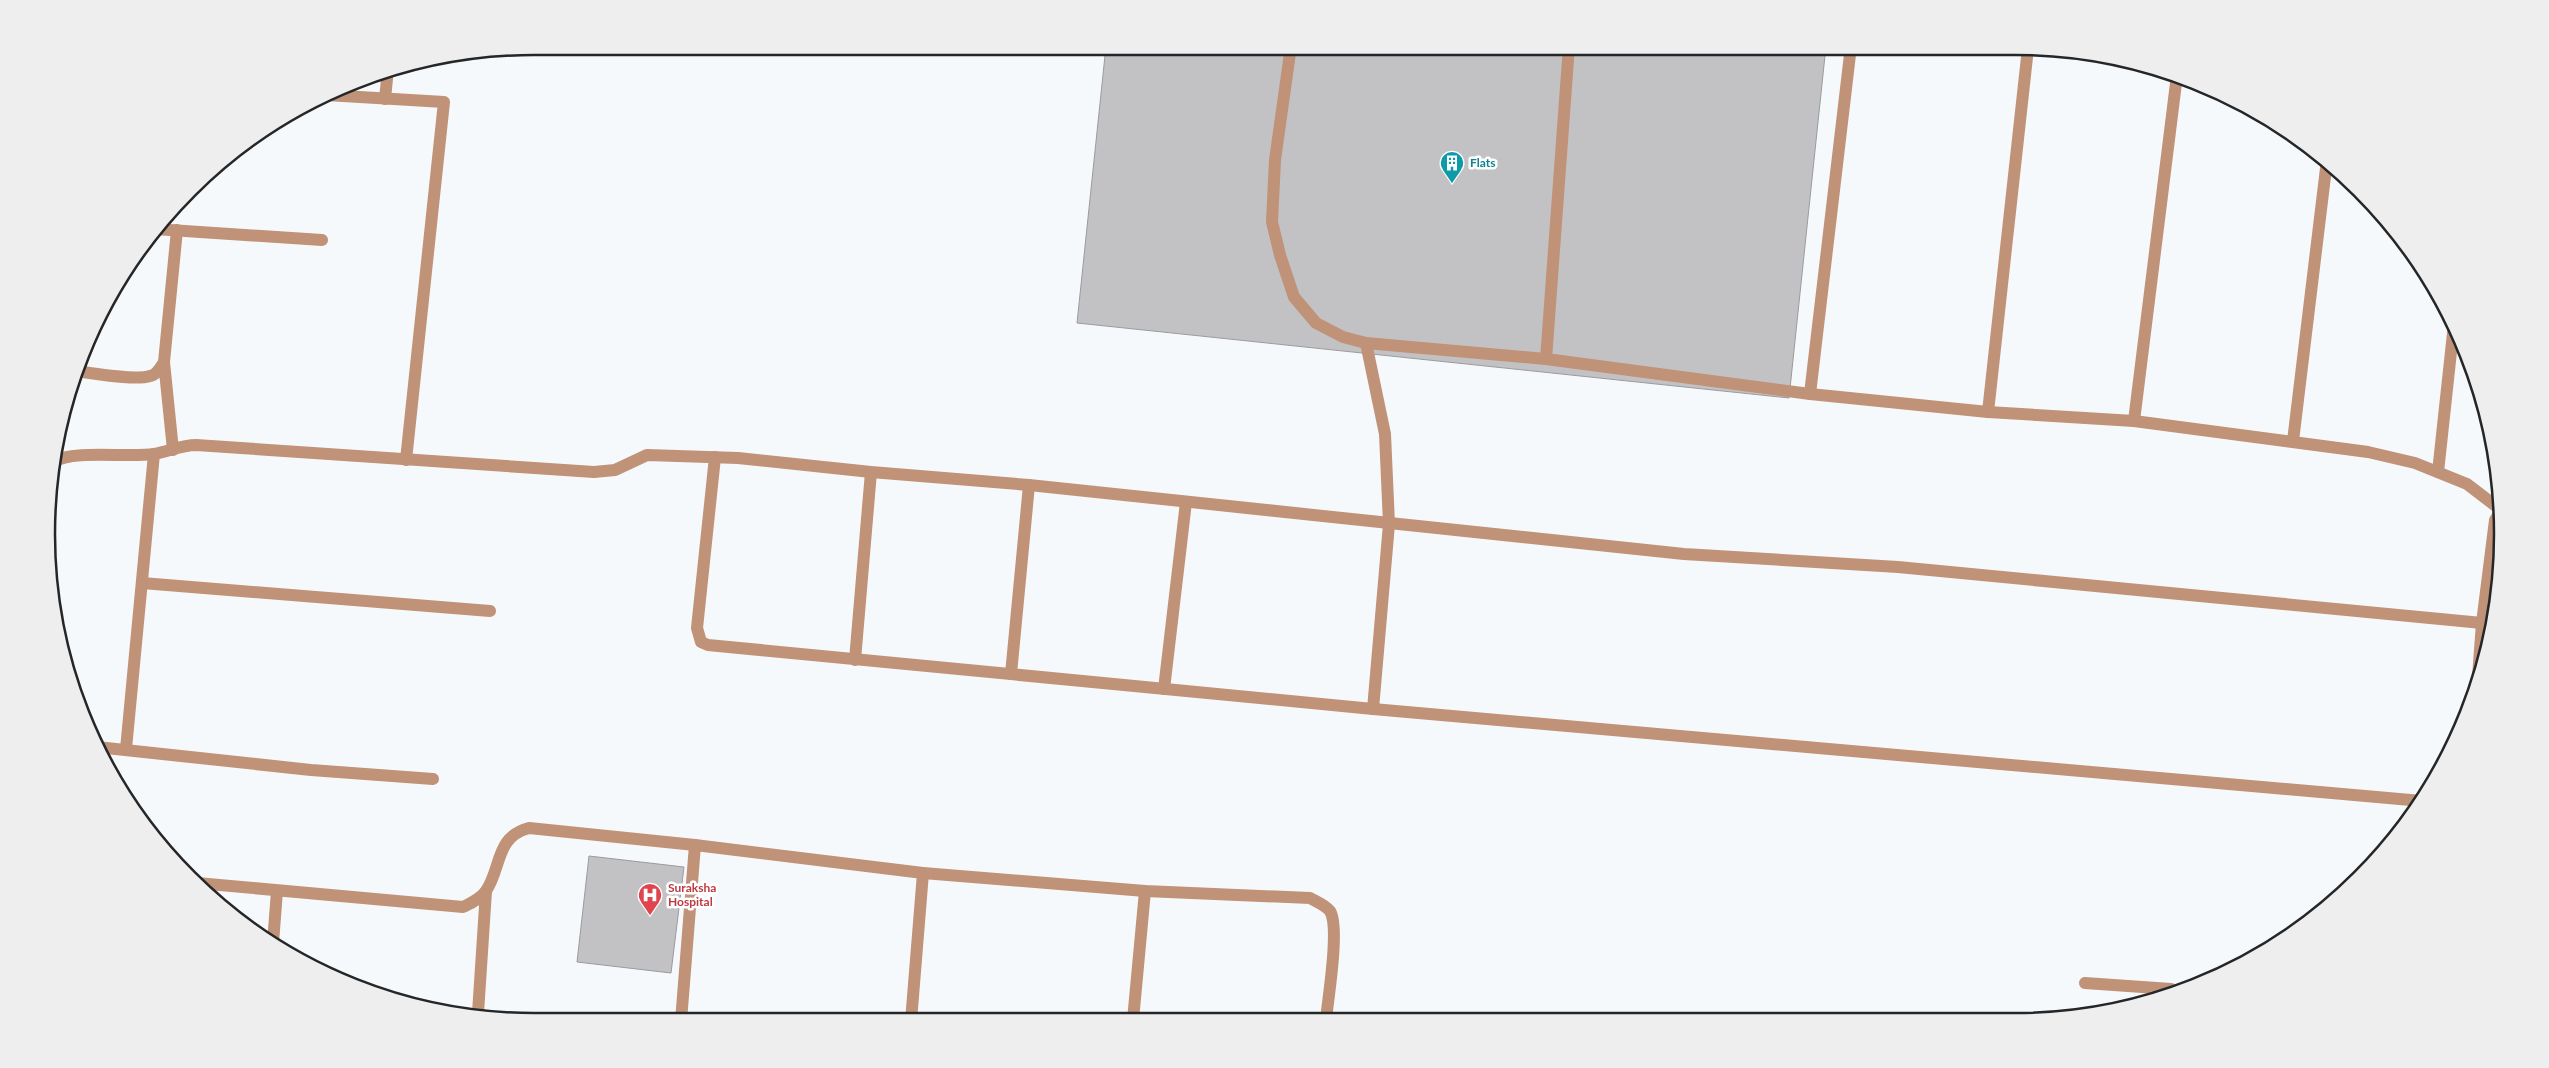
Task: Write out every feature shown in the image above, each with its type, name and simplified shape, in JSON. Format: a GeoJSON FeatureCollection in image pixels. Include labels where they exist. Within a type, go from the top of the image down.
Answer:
{"type":"FeatureCollection","features":[{"type":"Feature","properties":{"kind":"street"},"geometry":{"type":"LineString","coordinates":[[1289,55],[1274,160],[1272,222],[1280,255],[1294,297],[1316,323],[1343,338],[1366,343],[1546,359],[1810,394],[1988,412],[2134,421],[2293,441],[2368,452],[2415,463],[2467,484],[2493,504]]}},
{"type":"Feature","properties":{"kind":"street"},"geometry":{"type":"LineString","coordinates":[[1546,359],[1568,55]]}},
{"type":"Feature","properties":{"kind":"street"},"geometry":{"type":"LineString","coordinates":[[1810,394],[1850,55]]}},
{"type":"Feature","properties":{"kind":"street"},"geometry":{"type":"LineString","coordinates":[[1988,412],[2027,55]]}},
{"type":"Feature","properties":{"kind":"street"},"geometry":{"type":"LineString","coordinates":[[385,99],[387,78]]}},
{"type":"Feature","properties":{"kind":"street"},"geometry":{"type":"LineString","coordinates":[[2134,421],[2176,83]]}},
{"type":"Feature","properties":{"kind":"street"},"geometry":{"type":"LineString","coordinates":[[340,96],[444,102],[406,460]]}},
{"type":"Feature","properties":{"kind":"street"},"geometry":{"type":"LineString","coordinates":[[2293,441],[2325,169]]}},
{"type":"Feature","properties":{"kind":"street"},"geometry":{"type":"LineString","coordinates":[[164,229],[322,240]]}},
{"type":"Feature","properties":{"kind":"street"},"geometry":{"type":"LineString","coordinates":[[173,450],[164,362],[177,230]]}},
{"type":"Feature","properties":{"kind":"street"},"geometry":{"type":"LineString","coordinates":[[2438,472],[2452,339]]}},
{"type":"Feature","properties":{"kind":"street"},"geometry":{"type":"LineString","coordinates":[[1366,343],[1385,434],[1389,524],[1373,709]]}},
{"type":"Feature","properties":{"kind":"street"},"geometry":{"type":"LineString","coordinates":[[83,372],[152,376],[164,362]]}},
{"type":"Feature","properties":{"kind":"street"},"geometry":{"type":"LineString","coordinates":[[61,460],[71,457],[154,454],[185,445],[196,445],[594,472],[615,470],[647,455],[715,457],[1029,485],[1684,554],[1898,567],[2482,623]]}},
{"type":"Feature","properties":{"kind":"street"},"geometry":{"type":"LineString","coordinates":[[126,749],[154,454]]}},
{"type":"Feature","properties":{"kind":"street"},"geometry":{"type":"LineString","coordinates":[[715,457],[698,628],[701,642],[708,645],[1373,709],[2413,800]]}},
{"type":"Feature","properties":{"kind":"street"},"geometry":{"type":"LineString","coordinates":[[855,660],[870,472]]}},
{"type":"Feature","properties":{"kind":"street"},"geometry":{"type":"LineString","coordinates":[[1011,674],[1029,485]]}},
{"type":"Feature","properties":{"kind":"street"},"geometry":{"type":"LineString","coordinates":[[1164,689],[1186,502]]}},
{"type":"Feature","properties":{"kind":"street"},"geometry":{"type":"LineString","coordinates":[[2480,649],[2494,529]]}},
{"type":"Feature","properties":{"kind":"street"},"geometry":{"type":"LineString","coordinates":[[142,583],[490,611]]}},
{"type":"Feature","properties":{"kind":"street"},"geometry":{"type":"LineString","coordinates":[[105,748],[311,770],[433,779]]}},
{"type":"Feature","properties":{"kind":"street"},"geometry":{"type":"LineString","coordinates":[[478,1010],[486,891],[505,845],[518,831],[529,828],[695,844],[923,873],[1145,891],[1310,898],[1322,904],[1330,912],[1335,927],[1327,1013]]}},
{"type":"Feature","properties":{"kind":"street"},"geometry":{"type":"LineString","coordinates":[[682,1013],[695,844]]}},
{"type":"Feature","properties":{"kind":"street"},"geometry":{"type":"LineString","coordinates":[[912,1013],[923,873]]}},
{"type":"Feature","properties":{"kind":"street"},"geometry":{"type":"LineString","coordinates":[[207,884],[449,907],[469,904],[486,891]]}},
{"type":"Feature","properties":{"kind":"street"},"geometry":{"type":"LineString","coordinates":[[274,936],[277,891]]}},
{"type":"Feature","properties":{"kind":"street"},"geometry":{"type":"LineString","coordinates":[[1134,1013],[1145,891]]}},
{"type":"Feature","properties":{"kind":"street"},"geometry":{"type":"LineString","coordinates":[[2085,983],[2164,989]]}},
{"type":"Feature","properties":{"kind":"building","name":"Flats"},"geometry":{"type":"Polygon","coordinates":[[[1105,55],[1825,55],[1789,398],[1077,323],[1105,55]]]}},
{"type":"Feature","properties":{"kind":"building"},"geometry":{"type":"Polygon","coordinates":[[[589,856],[684,867],[671,973],[577,962],[589,856]]]}},
{"type":"Feature","properties":{"kind":"place","name":"Flats"},"geometry":{"type":"Point","coordinates":[1452,184]}},
{"type":"Feature","properties":{"kind":"place","name":"Suraksha Hospital"},"geometry":{"type":"Point","coordinates":[650,916]}}]}
